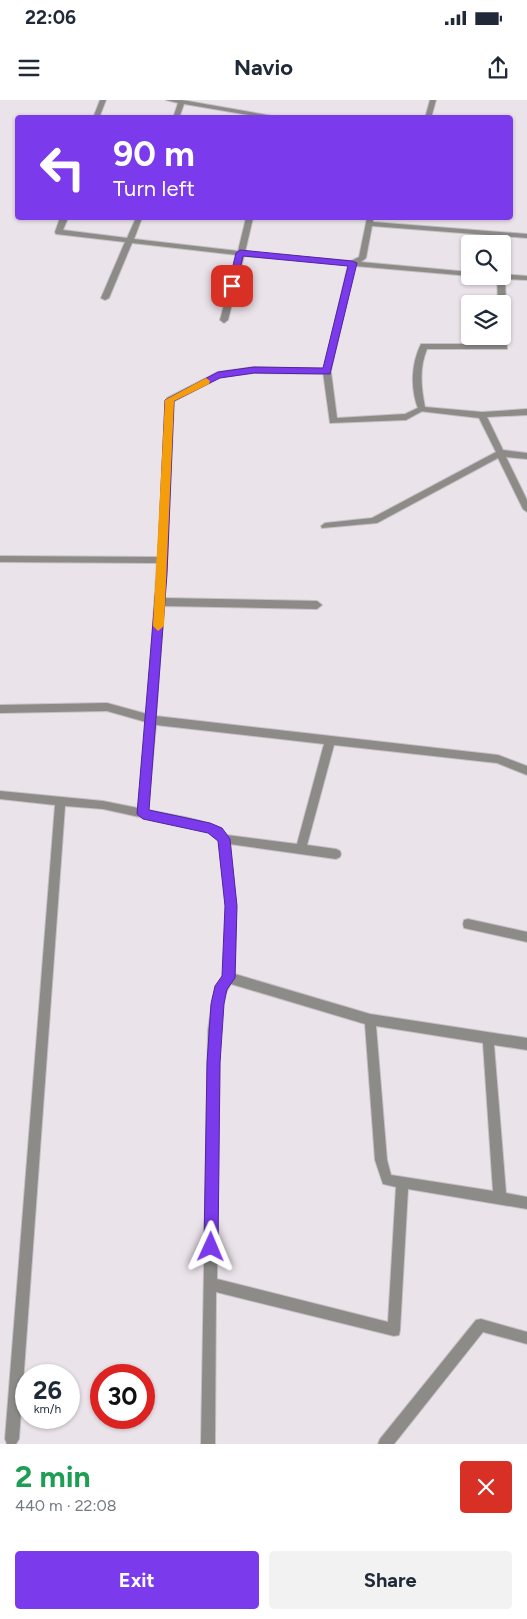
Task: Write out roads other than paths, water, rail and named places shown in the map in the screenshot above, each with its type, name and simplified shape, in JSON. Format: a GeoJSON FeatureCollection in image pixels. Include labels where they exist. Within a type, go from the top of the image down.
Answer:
{"type":"FeatureCollection","features":[{"type":"Feature","properties":{"kind":"street"},"geometry":{"type":"LineString","coordinates":[[97,115],[102,100]]}},
{"type":"Feature","properties":{"kind":"street"},"geometry":{"type":"LineString","coordinates":[[169,100],[265,115]]}},
{"type":"Feature","properties":{"kind":"street"},"geometry":{"type":"LineString","coordinates":[[429,115],[433,100]]}},
{"type":"Feature","properties":{"kind":"street"},"geometry":{"type":"LineString","coordinates":[[177,115],[182,102]]}},
{"type":"Feature","properties":{"kind":"street"},"geometry":{"type":"LineString","coordinates":[[63,220],[59,232],[240,253],[461,273]]}},
{"type":"Feature","properties":{"kind":"street"},"geometry":{"type":"LineString","coordinates":[[105,298],[138,220]]}},
{"type":"Feature","properties":{"kind":"street"},"geometry":{"type":"LineString","coordinates":[[224,320],[249,220]]}},
{"type":"Feature","properties":{"kind":"street"},"geometry":{"type":"LineString","coordinates":[[352,263],[362,258],[370,221],[527,236]]}},
{"type":"Feature","properties":{"kind":"street"},"geometry":{"type":"LineString","coordinates":[[352,263],[327,372],[333,421],[406,416],[422,409],[482,415],[527,412]]}},
{"type":"Feature","properties":{"kind":"street"},"geometry":{"type":"LineString","coordinates":[[511,277],[527,278]]}},
{"type":"Feature","properties":{"kind":"street"},"geometry":{"type":"LineString","coordinates":[[422,409],[418,394],[417,362],[424,346],[504,347],[504,345]]}},
{"type":"Feature","properties":{"kind":"street"},"geometry":{"type":"LineString","coordinates":[[143,814],[152,720],[163,560],[170,400],[218,375],[254,370],[327,372]]}},
{"type":"Feature","properties":{"kind":"street"},"geometry":{"type":"LineString","coordinates":[[482,415],[527,509]]}},
{"type":"Feature","properties":{"kind":"street"},"geometry":{"type":"LineString","coordinates":[[326,526],[374,521],[501,453],[527,456]]}},
{"type":"Feature","properties":{"kind":"street"},"geometry":{"type":"LineString","coordinates":[[0,559],[163,560]]}},
{"type":"Feature","properties":{"kind":"street"},"geometry":{"type":"LineString","coordinates":[[160,602],[316,605]]}},
{"type":"Feature","properties":{"kind":"street"},"geometry":{"type":"LineString","coordinates":[[0,709],[107,706],[152,720],[498,759],[527,770]]}},
{"type":"Feature","properties":{"kind":"street"},"geometry":{"type":"LineString","coordinates":[[301,849],[330,740]]}},
{"type":"Feature","properties":{"kind":"street"},"geometry":{"type":"LineString","coordinates":[[0,795],[103,805],[210,828],[218,832],[224,839],[231,906],[229,978],[221,986],[217,1004],[213,1063],[208,1444]]}},
{"type":"Feature","properties":{"kind":"street"},"geometry":{"type":"LineString","coordinates":[[12,1439],[60,801]]}},
{"type":"Feature","properties":{"kind":"street"},"geometry":{"type":"LineString","coordinates":[[224,839],[336,854]]}},
{"type":"Feature","properties":{"kind":"street"},"geometry":{"type":"LineString","coordinates":[[468,924],[527,937]]}},
{"type":"Feature","properties":{"kind":"street"},"geometry":{"type":"LineString","coordinates":[[229,978],[370,1020],[527,1044]]}},
{"type":"Feature","properties":{"kind":"street"},"geometry":{"type":"LineString","coordinates":[[370,1020],[381,1160],[387,1180],[527,1204]]}},
{"type":"Feature","properties":{"kind":"street"},"geometry":{"type":"LineString","coordinates":[[488,1039],[500,1199]]}},
{"type":"Feature","properties":{"kind":"street"},"geometry":{"type":"LineString","coordinates":[[210,1284],[394,1330],[402,1182]]}},
{"type":"Feature","properties":{"kind":"street"},"geometry":{"type":"LineString","coordinates":[[385,1444],[482,1325],[527,1338]]}}]}
